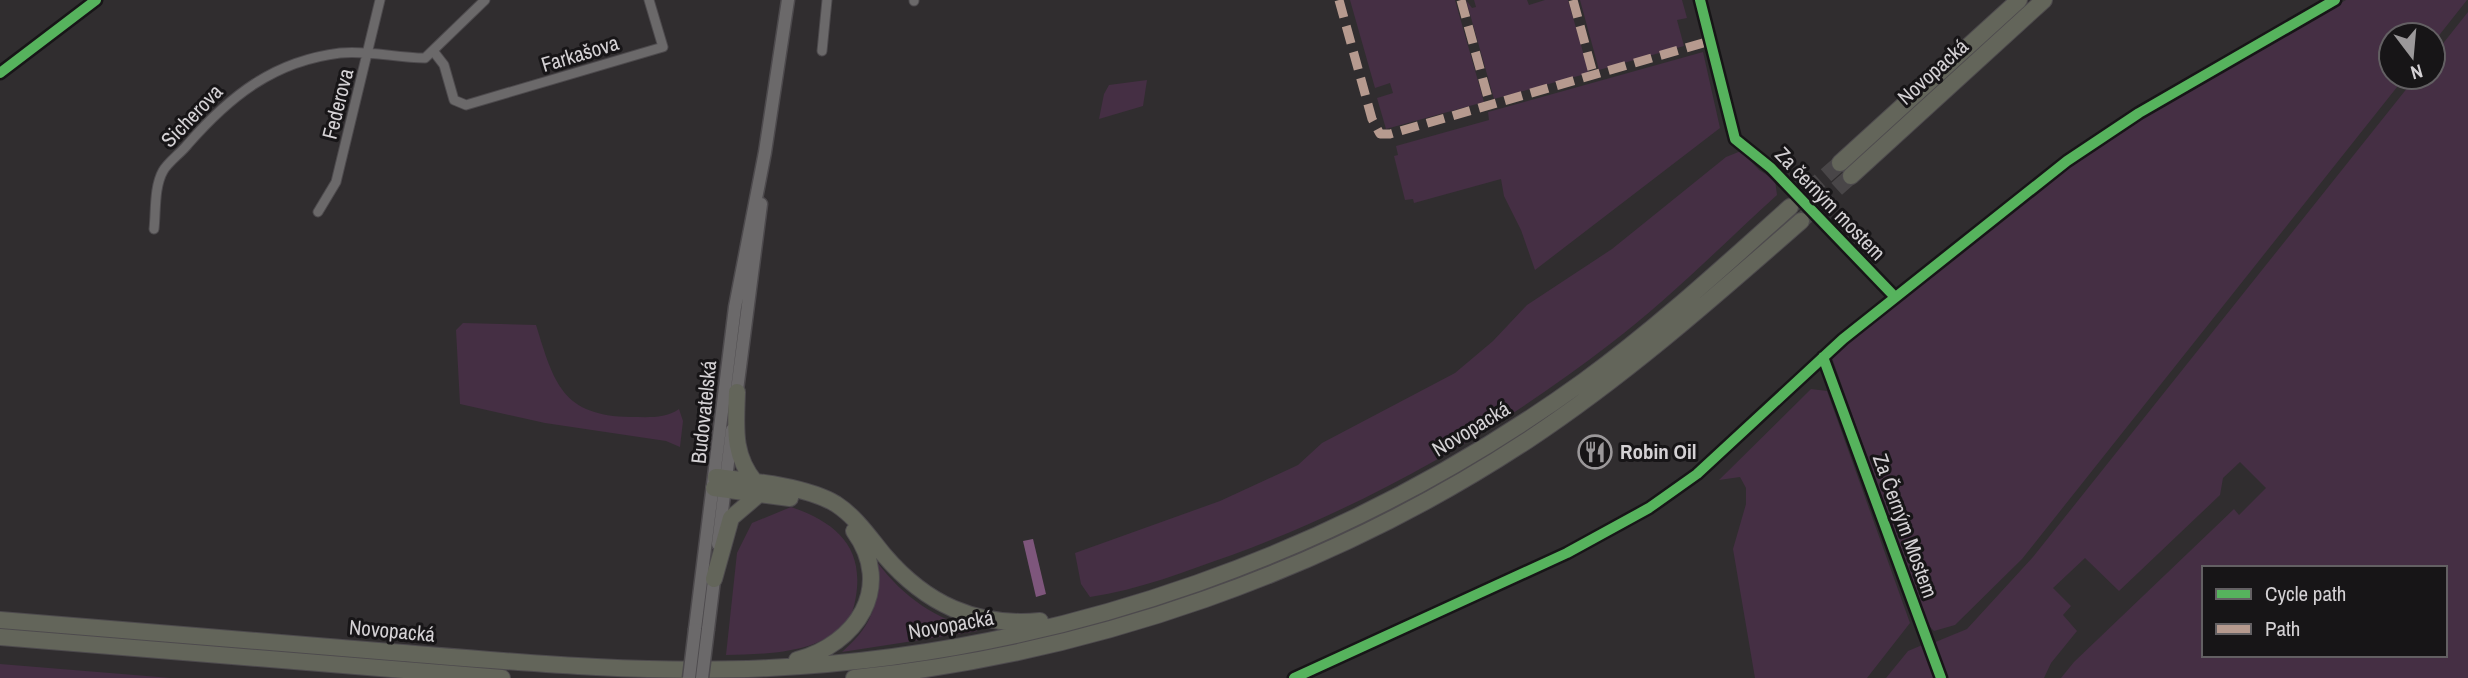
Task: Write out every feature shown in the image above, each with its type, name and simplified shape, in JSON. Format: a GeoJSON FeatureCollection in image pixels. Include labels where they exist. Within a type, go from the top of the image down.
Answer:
{"type":"FeatureCollection","features":[{"type":"Feature","properties":{"kind":"highway","name":"Novopacká"},"geometry":{"type":"LineString","coordinates":[[2019,0],[1846,170],[2044,0]]}},
{"type":"Feature","properties":{"kind":"highway","name":"Novopacká"},"geometry":{"type":"LineString","coordinates":[[0,620],[641,670],[764,668],[916,653],[995,639],[1088,617],[1204,581],[1280,551],[1404,493],[1461,461],[1584,381],[1648,332],[1790,207]]}},
{"type":"Feature","properties":{"kind":"highway","name":"Novopacká"},"geometry":{"type":"LineString","coordinates":[[854,678],[973,661],[1088,635],[1206,598],[1350,538],[1471,475],[1596,392],[1659,344],[1801,221]]}},
{"type":"Feature","properties":{"kind":"highway"},"geometry":{"type":"LineString","coordinates":[[737,393],[737,449],[743,467],[757,489]]}},
{"type":"Feature","properties":{"kind":"highway"},"geometry":{"type":"LineString","coordinates":[[720,483],[812,501],[835,512],[860,540],[870,568],[865,606],[846,636],[820,653],[764,668]]}},
{"type":"Feature","properties":{"kind":"highway"},"geometry":{"type":"LineString","coordinates":[[757,489],[809,494],[837,505],[855,521],[911,584],[929,598],[963,614],[1006,622],[1088,617]]}},
{"type":"Feature","properties":{"kind":"highway"},"geometry":{"type":"LineString","coordinates":[[714,579],[730,518],[757,489]]}},
{"type":"Feature","properties":{"kind":"highway","name":"Novopacká"},"geometry":{"type":"LineString","coordinates":[[0,637],[502,678]]}},
{"type":"Feature","properties":{"kind":"highway"},"geometry":{"type":"LineString","coordinates":[[362,666],[408,678]]}},
{"type":"Feature","properties":{"kind":"street","name":"Federova"},"geometry":{"type":"LineString","coordinates":[[318,212],[336,182],[380,0]]}},
{"type":"Feature","properties":{"kind":"street"},"geometry":{"type":"LineString","coordinates":[[434,52],[485,0]]}},
{"type":"Feature","properties":{"kind":"street","name":"Farkašova"},"geometry":{"type":"LineString","coordinates":[[434,52],[444,65],[454,100],[460,104],[476,103],[663,47],[649,0]]}},
{"type":"Feature","properties":{"kind":"street","name":"Budovatelská"},"geometry":{"type":"LineString","coordinates":[[690,678],[714,579],[735,307],[765,152],[788,0]]}},
{"type":"Feature","properties":{"kind":"street"},"geometry":{"type":"LineString","coordinates":[[822,51],[827,0]]}},
{"type":"Feature","properties":{"kind":"street"},"geometry":{"type":"LineString","coordinates":[[1700,0],[1713,53]]}},
{"type":"Feature","properties":{"kind":"street","name":"Sicherova"},"geometry":{"type":"LineString","coordinates":[[154,229],[158,186],[163,170],[225,104],[260,79],[290,66],[325,56],[368,52],[425,58],[434,52]]}},
{"type":"Feature","properties":{"kind":"street","name":"Budovatelská"},"geometry":{"type":"LineString","coordinates":[[702,678],[701,629],[720,483],[737,393],[758,237],[765,152]]}},
{"type":"Feature","properties":{"kind":"shaded area"},"geometry":{"type":"Polygon","coordinates":[[[1350,0],[1455,0],[1484,102],[1386,129],[1377,98],[1393,93],[1390,83],[1375,88],[1350,0]]]}},
{"type":"Feature","properties":{"kind":"shaded area"},"geometry":{"type":"Polygon","coordinates":[[[1466,0],[1472,8],[1476,7],[1474,0],[1527,0],[1529,5],[1545,0],[1568,0],[1589,73],[1494,99],[1466,0]]]}},
{"type":"Feature","properties":{"kind":"shaded area"},"geometry":{"type":"Polygon","coordinates":[[[1580,0],[1682,0],[1687,18],[1677,20],[1684,46],[1599,70],[1580,0]]]}},
{"type":"Feature","properties":{"kind":"shaded area"},"geometry":{"type":"Polygon","coordinates":[[[2346,0],[2467,0],[2447,25],[2447,21],[2377,21],[2377,91],[2394,91],[2022,559],[1955,625],[1934,631],[1926,623],[1832,358],[1864,328],[2081,158],[2141,119],[2346,0]]]}},
{"type":"Feature","properties":{"kind":"shaded area"},"geometry":{"type":"Polygon","coordinates":[[[2468,12],[2468,678],[2061,678],[2074,662],[2234,509],[2239,515],[2266,488],[2240,462],[2223,478],[2220,495],[2119,591],[2085,558],[2053,588],[2071,606],[2063,615],[2077,631],[2051,663],[2044,678],[1945,678],[1933,643],[1967,629],[2033,557],[2405,91],[2447,91],[2447,38],[2468,12]]]}},
{"type":"Feature","properties":{"kind":"shaded area"},"geometry":{"type":"Polygon","coordinates":[[[1703,52],[1720,128],[1535,270],[1521,230],[1504,196],[1501,179],[1414,203],[1413,199],[1405,200],[1394,156],[1398,155],[1396,146],[1489,120],[1488,112],[1703,52]]]}},
{"type":"Feature","properties":{"kind":"shaded area"},"geometry":{"type":"Polygon","coordinates":[[[1147,80],[1143,106],[1099,119],[1104,94],[1109,85],[1147,80]]]}},
{"type":"Feature","properties":{"kind":"shaded area"},"geometry":{"type":"Polygon","coordinates":[[[1741,151],[1759,170],[1775,180],[1777,195],[1632,327],[1522,407],[1429,464],[1283,535],[1126,590],[1090,597],[1081,584],[1075,553],[1220,501],[1298,465],[1322,443],[1455,373],[1493,341],[1527,305],[1612,249],[1726,157],[1741,151]]]}},
{"type":"Feature","properties":{"kind":"shaded area"},"geometry":{"type":"Polygon","coordinates":[[[463,323],[536,325],[556,379],[575,403],[608,415],[631,417],[662,416],[679,409],[683,421],[680,447],[666,441],[545,423],[460,404],[456,330],[463,323]]]}},
{"type":"Feature","properties":{"kind":"shaded area"},"geometry":{"type":"Polygon","coordinates":[[[1811,389],[1827,391],[1910,623],[1867,678],[1755,678],[1733,549],[1746,504],[1746,488],[1740,477],[1719,480],[1811,389]]]}},
{"type":"Feature","properties":{"kind":"shaded area"},"geometry":{"type":"Polygon","coordinates":[[[791,507],[821,520],[843,538],[851,550],[857,578],[851,614],[840,629],[801,648],[726,655],[737,553],[752,523],[791,507]]]}},
{"type":"Feature","properties":{"kind":"shaded area"},"geometry":{"type":"Polygon","coordinates":[[[1033,539],[1046,594],[1036,597],[1023,541],[1033,539]]]}},
{"type":"Feature","properties":{"kind":"shaded area"},"geometry":{"type":"Polygon","coordinates":[[[877,562],[898,586],[922,605],[948,620],[978,631],[842,652],[861,632],[872,612],[877,590],[877,562]]]}},
{"type":"Feature","properties":{"kind":"shaded area"},"geometry":{"type":"Polygon","coordinates":[[[1927,643],[1940,678],[1886,678],[1908,651],[1927,643]]]}},
{"type":"Feature","properties":{"kind":"shaded area"},"geometry":{"type":"Polygon","coordinates":[[[0,664],[171,678],[0,678],[0,664]]]}},
{"type":"Feature","properties":{"kind":"tunnel"},"geometry":{"type":"LineString","coordinates":[[1790,207],[1840,163]]}},
{"type":"Feature","properties":{"kind":"tunnel"},"geometry":{"type":"LineString","coordinates":[[1801,221],[1851,176]]}},
{"type":"Feature","properties":{"kind":"marked path"},"geometry":{"type":"LineString","coordinates":[[1339,0],[1372,119],[1380,134],[1390,134],[1710,41]]}},
{"type":"Feature","properties":{"kind":"marked path"},"geometry":{"type":"LineString","coordinates":[[1461,0],[1490,105]]}},
{"type":"Feature","properties":{"kind":"marked path"},"geometry":{"type":"LineString","coordinates":[[1573,0],[1594,77]]}},
{"type":"Feature","properties":{"kind":"cycle path"},"geometry":{"type":"LineString","coordinates":[[0,73],[96,0]]}},
{"type":"Feature","properties":{"kind":"cycle path","name":"Za černým mostem"},"geometry":{"type":"LineString","coordinates":[[1700,0],[1735,139],[1771,168],[1895,297]]}},
{"type":"Feature","properties":{"kind":"cycle path"},"geometry":{"type":"LineString","coordinates":[[1294,678],[1567,553],[1649,508],[1697,474],[1843,339],[2067,161],[2139,113],[2335,0]]}},
{"type":"Feature","properties":{"kind":"cycle path","name":"Za Černým Mostem"},"geometry":{"type":"LineString","coordinates":[[1823,357],[1941,678]]}},
{"type":"Feature","properties":{"kind":"place","name":"Robin Oil"},"geometry":{"type":"Point","coordinates":[1595,452]}}]}
